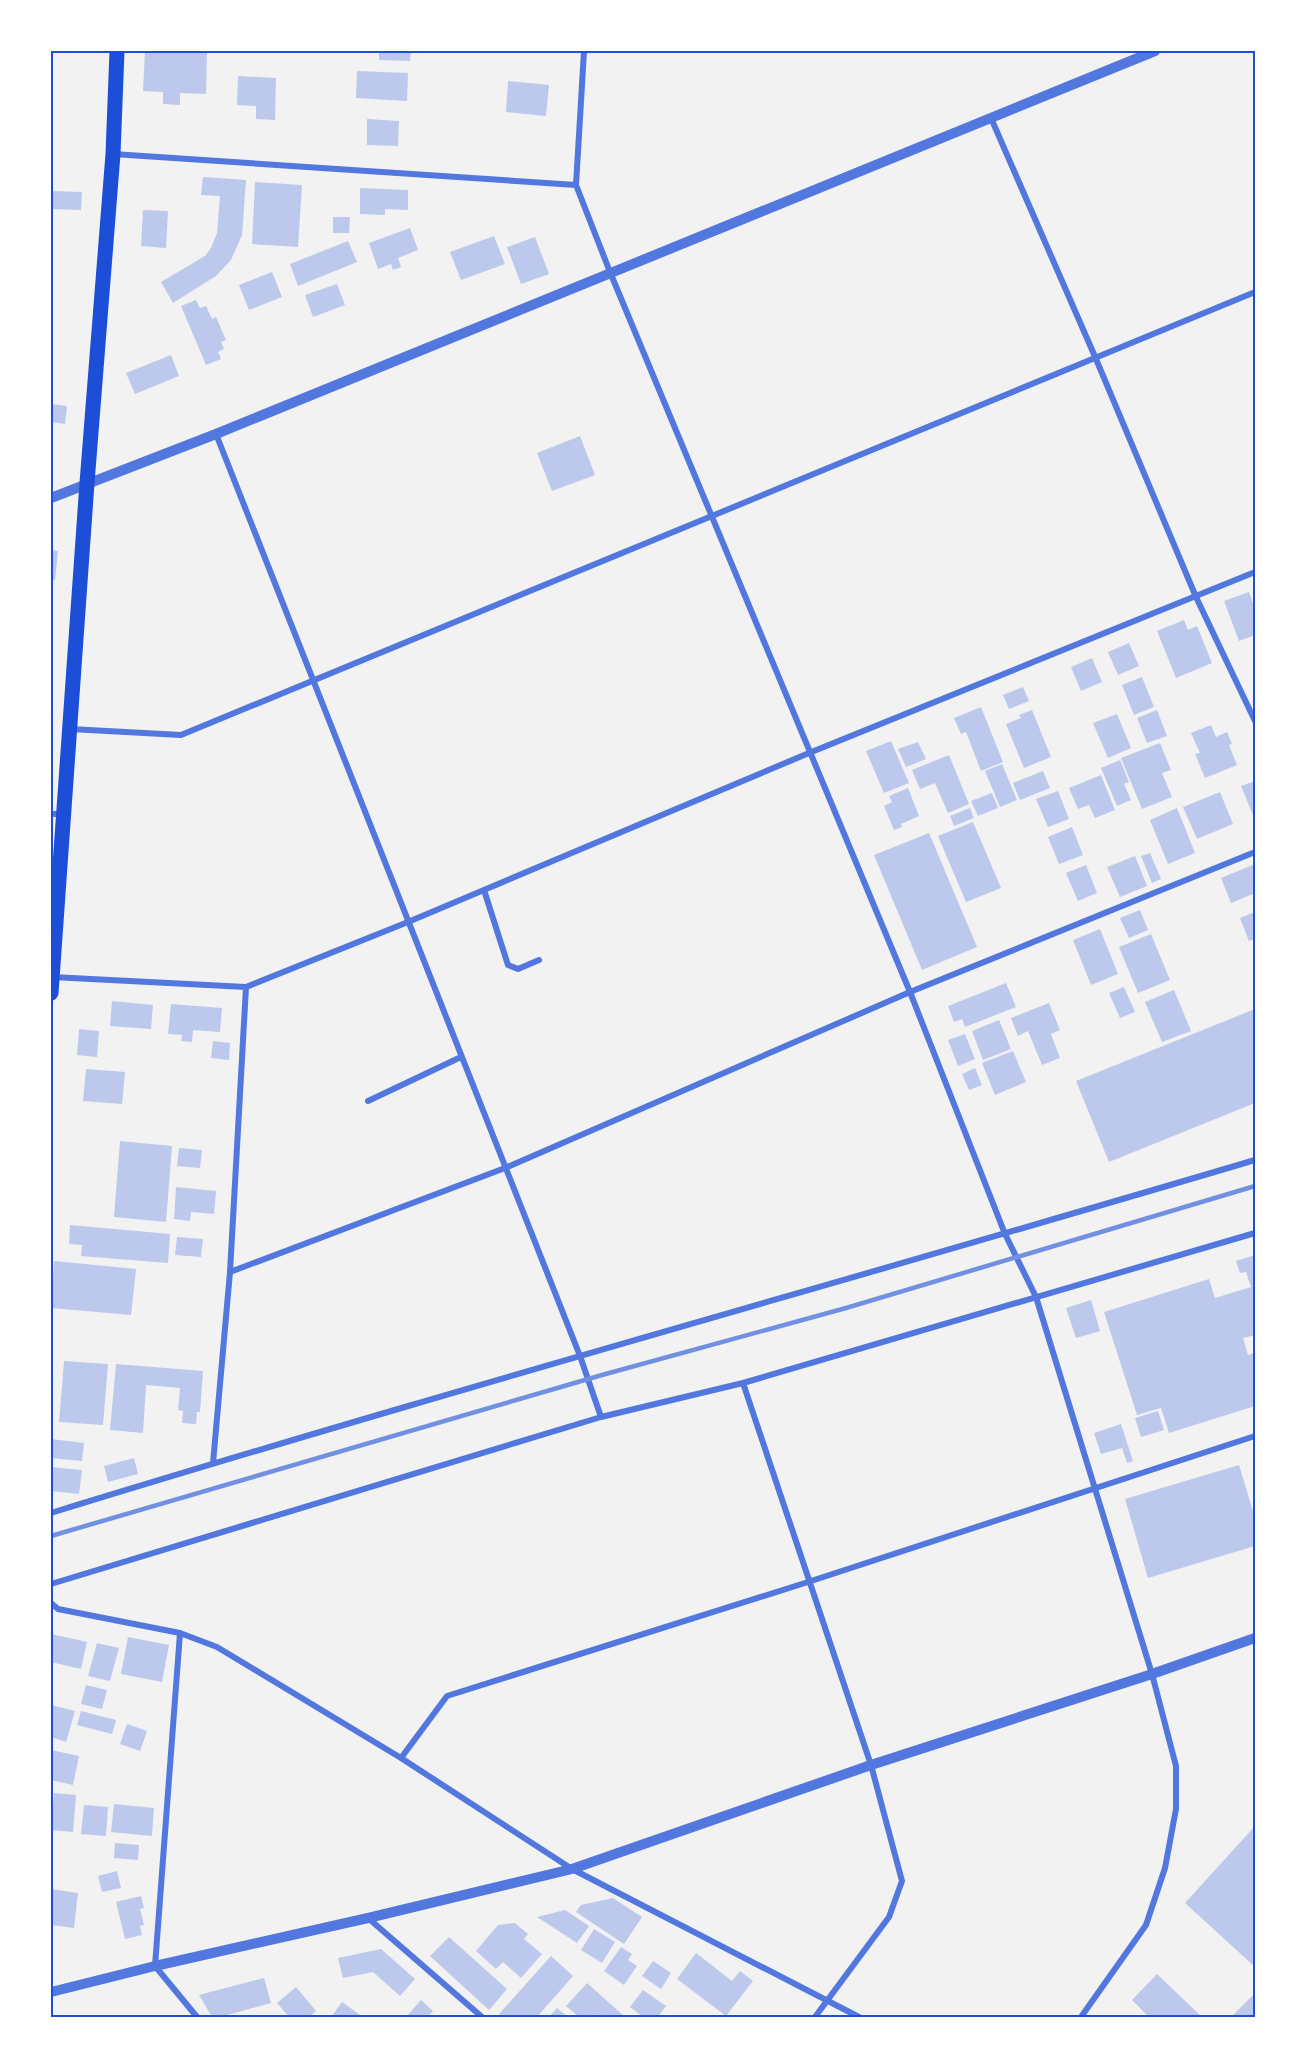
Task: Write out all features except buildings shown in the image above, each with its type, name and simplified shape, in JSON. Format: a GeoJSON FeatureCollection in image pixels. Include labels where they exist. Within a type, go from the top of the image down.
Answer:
{"type":"FeatureCollection","features":[{"type":"Feature","properties":{"kind":"main road"},"geometry":{"type":"LineString","coordinates":[[51,993],[57,814],[70,729],[113,154],[117,51]]}},
{"type":"Feature","properties":{"kind":"street"},"geometry":{"type":"LineString","coordinates":[[584,51],[576,185],[809,753],[910,992],[1005,1234],[1036,1297],[1152,1674],[1176,1766],[1176,1809],[1165,1868],[1146,1925],[1081,2017]]}},
{"type":"Feature","properties":{"kind":"street"},"geometry":{"type":"LineString","coordinates":[[51,498],[216,434],[991,118],[1138,54],[1155,51]]}},
{"type":"Feature","properties":{"kind":"street"},"geometry":{"type":"LineString","coordinates":[[991,118],[1196,597],[1255,721]]}},
{"type":"Feature","properties":{"kind":"street"},"geometry":{"type":"LineString","coordinates":[[113,154],[576,185]]}},
{"type":"Feature","properties":{"kind":"street"},"geometry":{"type":"LineString","coordinates":[[70,729],[181,735],[712,514],[1096,359],[1255,292]]}},
{"type":"Feature","properties":{"kind":"street"},"geometry":{"type":"LineString","coordinates":[[216,434],[580,1356],[601,1417]]}},
{"type":"Feature","properties":{"kind":"street"},"geometry":{"type":"LineString","coordinates":[[52,977],[246,987],[408,922],[809,753],[1255,572]]}},
{"type":"Feature","properties":{"kind":"street"},"geometry":{"type":"LineString","coordinates":[[230,1272],[505,1168],[910,992],[1255,852]]}},
{"type":"Feature","properties":{"kind":"street"},"geometry":{"type":"LineString","coordinates":[[484,890],[508,965],[518,969],[539,960]]}},
{"type":"Feature","properties":{"kind":"street"},"geometry":{"type":"LineString","coordinates":[[213,1463],[230,1272],[246,987]]}},
{"type":"Feature","properties":{"kind":"street"},"geometry":{"type":"LineString","coordinates":[[368,1101],[461,1056]]}},
{"type":"Feature","properties":{"kind":"street"},"geometry":{"type":"LineString","coordinates":[[51,1514],[213,1463],[1255,1160]]}},
{"type":"Feature","properties":{"kind":"street"},"geometry":{"type":"LineString","coordinates":[[51,1584],[601,1417],[743,1383],[1255,1233]]}},
{"type":"Feature","properties":{"kind":"street"},"geometry":{"type":"LineString","coordinates":[[743,1383],[871,1765],[902,1881],[889,1917],[815,2017]]}},
{"type":"Feature","properties":{"kind":"street"},"geometry":{"type":"LineString","coordinates":[[401,1758],[447,1696],[808,1582],[1255,1436]]}},
{"type":"Feature","properties":{"kind":"street"},"geometry":{"type":"LineString","coordinates":[[51,1603],[58,1609],[180,1633],[218,1647],[401,1758],[572,1869],[859,2017]]}},
{"type":"Feature","properties":{"kind":"street"},"geometry":{"type":"LineString","coordinates":[[180,1633],[155,1966],[197,2017]]}},
{"type":"Feature","properties":{"kind":"street"},"geometry":{"type":"LineString","coordinates":[[51,1992],[572,1869],[871,1765],[1152,1674],[1255,1638]]}},
{"type":"Feature","properties":{"kind":"street"},"geometry":{"type":"LineString","coordinates":[[368,1918],[482,2017]]}},
{"type":"Feature","properties":{"kind":"railway"},"geometry":{"type":"LineString","coordinates":[[51,1536],[602,1375],[846,1308],[1255,1186]]}}]}
